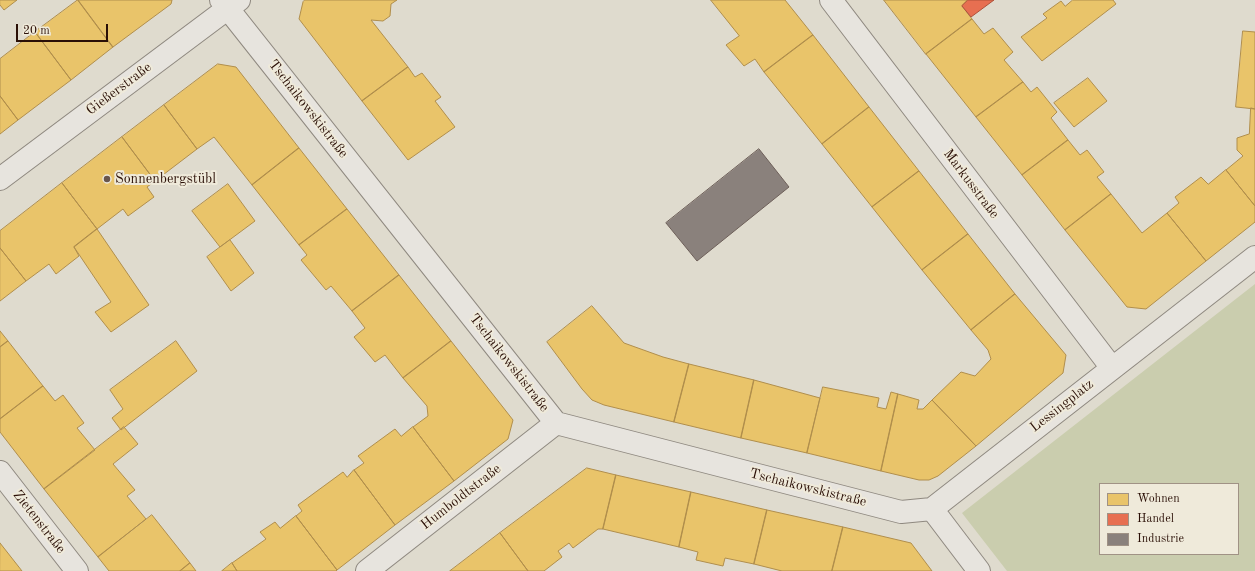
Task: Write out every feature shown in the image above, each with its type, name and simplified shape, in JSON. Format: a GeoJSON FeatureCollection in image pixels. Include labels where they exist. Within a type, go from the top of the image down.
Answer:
{"type":"FeatureCollection","features":[{"type":"Feature","properties":{"kind":"street","name":"Markusstraße"},"geometry":{"type":"LineString","coordinates":[[831,0],[1112,368]]}},
{"type":"Feature","properties":{"kind":"street","name":"Gießerstraße"},"geometry":{"type":"LineString","coordinates":[[0,179],[229,3]]}},
{"type":"Feature","properties":{"kind":"street","name":"Tschaikowskistraße"},"geometry":{"type":"LineString","coordinates":[[229,3],[556,423],[901,512],[932,509]]}},
{"type":"Feature","properties":{"kind":"street","name":"Lessingplatz"},"geometry":{"type":"LineString","coordinates":[[932,509],[1255,257]]}},
{"type":"Feature","properties":{"kind":"street","name":"Humboldtstraße"},"geometry":{"type":"LineString","coordinates":[[367,571],[556,423]]}},
{"type":"Feature","properties":{"kind":"street","name":"Zietenstraße"},"geometry":{"type":"LineString","coordinates":[[0,472],[77,571]]}},
{"type":"Feature","properties":{"kind":"street"},"geometry":{"type":"LineString","coordinates":[[932,509],[979,571]]}},
{"type":"Feature","properties":{"kind":"green space"},"geometry":{"type":"Polygon","coordinates":[[[1255,284],[1255,571],[1007,571],[962,513],[1255,284]]]}},
{"type":"Feature","properties":{"kind":"building: Wohnen"},"geometry":{"type":"Polygon","coordinates":[[[0,0],[17,0],[4,10],[0,5],[0,0]]]}},
{"type":"Feature","properties":{"kind":"building: Wohnen"},"geometry":{"type":"Polygon","coordinates":[[[78,0],[172,0],[171,4],[113,47],[78,0]]]}},
{"type":"Feature","properties":{"kind":"building: Wohnen"},"geometry":{"type":"Polygon","coordinates":[[[78,0],[113,47],[71,80],[35,32],[78,0]]]}},
{"type":"Feature","properties":{"kind":"building: Wohnen"},"geometry":{"type":"Polygon","coordinates":[[[305,0],[397,0],[391,4],[390,16],[383,21],[371,20],[408,67],[362,101],[299,19],[303,2],[305,0]]]}},
{"type":"Feature","properties":{"kind":"building: Wohnen"},"geometry":{"type":"Polygon","coordinates":[[[711,0],[785,0],[813,35],[764,72],[755,59],[744,66],[726,45],[739,36],[711,0]]]}},
{"type":"Feature","properties":{"kind":"building: Wohnen"},"geometry":{"type":"Polygon","coordinates":[[[884,0],[968,0],[962,6],[972,19],[926,54],[884,0]]]}},
{"type":"Feature","properties":{"kind":"building: Wohnen"},"geometry":{"type":"Polygon","coordinates":[[[1073,0],[1113,0],[1116,4],[1042,61],[1021,37],[1047,18],[1043,14],[1061,1],[1065,6],[1073,0]]]}},
{"type":"Feature","properties":{"kind":"building: Wohnen"},"geometry":{"type":"Polygon","coordinates":[[[972,19],[984,34],[993,28],[1013,52],[1004,60],[1023,82],[976,117],[926,54],[972,19]]]}},
{"type":"Feature","properties":{"kind":"building: Wohnen"},"geometry":{"type":"Polygon","coordinates":[[[1243,31],[1255,32],[1255,109],[1236,107],[1243,31]]]}},
{"type":"Feature","properties":{"kind":"building: Wohnen"},"geometry":{"type":"Polygon","coordinates":[[[35,32],[71,80],[18,120],[0,96],[0,59],[35,32]]]}},
{"type":"Feature","properties":{"kind":"building: Wohnen"},"geometry":{"type":"Polygon","coordinates":[[[813,35],[869,107],[822,144],[764,72],[813,35]]]}},
{"type":"Feature","properties":{"kind":"building: Wohnen"},"geometry":{"type":"Polygon","coordinates":[[[218,64],[236,67],[299,148],[252,185],[214,137],[197,149],[164,105],[218,64]]]}},
{"type":"Feature","properties":{"kind":"building: Wohnen"},"geometry":{"type":"Polygon","coordinates":[[[408,67],[415,77],[422,73],[441,97],[435,101],[455,127],[408,160],[362,101],[408,67]]]}},
{"type":"Feature","properties":{"kind":"building: Wohnen"},"geometry":{"type":"Polygon","coordinates":[[[1088,78],[1107,101],[1074,127],[1054,103],[1088,78]]]}},
{"type":"Feature","properties":{"kind":"building: Wohnen"},"geometry":{"type":"Polygon","coordinates":[[[1023,82],[1031,92],[1037,87],[1057,112],[1051,118],[1068,140],[1022,175],[976,117],[1023,82]]]}},
{"type":"Feature","properties":{"kind":"building: Wohnen"},"geometry":{"type":"Polygon","coordinates":[[[0,96],[18,120],[0,134],[0,96]]]}},
{"type":"Feature","properties":{"kind":"building: Wohnen"},"geometry":{"type":"Polygon","coordinates":[[[164,105],[197,149],[155,181],[122,137],[164,105]]]}},
{"type":"Feature","properties":{"kind":"building: Wohnen"},"geometry":{"type":"Polygon","coordinates":[[[869,107],[919,171],[872,207],[822,144],[869,107]]]}},
{"type":"Feature","properties":{"kind":"building: Wohnen"},"geometry":{"type":"Polygon","coordinates":[[[1251,108],[1255,109],[1255,206],[1226,170],[1243,156],[1237,150],[1237,138],[1249,134],[1251,108]]]}},
{"type":"Feature","properties":{"kind":"building: Wohnen"},"geometry":{"type":"Polygon","coordinates":[[[122,137],[155,181],[147,187],[154,197],[128,216],[123,209],[97,229],[62,183],[122,137]]]}},
{"type":"Feature","properties":{"kind":"building: Wohnen"},"geometry":{"type":"Polygon","coordinates":[[[1068,140],[1080,155],[1087,150],[1104,172],[1097,177],[1111,194],[1065,230],[1022,175],[1068,140]]]}},
{"type":"Feature","properties":{"kind":"building: Wohnen"},"geometry":{"type":"Polygon","coordinates":[[[299,148],[347,209],[299,245],[252,185],[299,148]]]}},
{"type":"Feature","properties":{"kind":"building: Wohnen"},"geometry":{"type":"Polygon","coordinates":[[[1226,170],[1255,206],[1255,222],[1206,261],[1167,213],[1179,203],[1175,197],[1201,177],[1208,184],[1226,170]]]}},
{"type":"Feature","properties":{"kind":"building: Wohnen"},"geometry":{"type":"Polygon","coordinates":[[[919,171],[968,234],[922,270],[872,207],[919,171]]]}},
{"type":"Feature","properties":{"kind":"building: Wohnen"},"geometry":{"type":"Polygon","coordinates":[[[62,183],[97,229],[74,247],[79,256],[56,274],[49,264],[26,281],[0,248],[0,231],[62,183]]]}},
{"type":"Feature","properties":{"kind":"building: Wohnen"},"geometry":{"type":"Polygon","coordinates":[[[228,184],[255,221],[220,247],[192,211],[228,184]]]}},
{"type":"Feature","properties":{"kind":"building: Wohnen"},"geometry":{"type":"Polygon","coordinates":[[[1111,194],[1142,233],[1167,213],[1206,261],[1146,309],[1127,307],[1065,230],[1111,194]]]}},
{"type":"Feature","properties":{"kind":"building: Wohnen"},"geometry":{"type":"Polygon","coordinates":[[[347,209],[399,275],[352,311],[331,286],[326,290],[301,260],[307,255],[299,245],[347,209]]]}},
{"type":"Feature","properties":{"kind":"building: Wohnen"},"geometry":{"type":"Polygon","coordinates":[[[97,229],[149,305],[111,332],[95,312],[111,302],[74,247],[97,229]]]}},
{"type":"Feature","properties":{"kind":"building: Wohnen"},"geometry":{"type":"Polygon","coordinates":[[[968,234],[1015,294],[971,330],[922,270],[968,234]]]}},
{"type":"Feature","properties":{"kind":"building: Wohnen"},"geometry":{"type":"Polygon","coordinates":[[[230,240],[254,273],[231,291],[207,257],[230,240]]]}},
{"type":"Feature","properties":{"kind":"building: Wohnen"},"geometry":{"type":"Polygon","coordinates":[[[0,248],[26,281],[0,301],[0,248]]]}},
{"type":"Feature","properties":{"kind":"building: Wohnen"},"geometry":{"type":"Polygon","coordinates":[[[399,275],[451,341],[403,378],[385,355],[375,362],[354,337],[365,328],[352,311],[399,275]]]}},
{"type":"Feature","properties":{"kind":"building: Wohnen"},"geometry":{"type":"Polygon","coordinates":[[[1015,294],[1066,355],[1063,373],[976,446],[932,400],[961,372],[975,376],[991,359],[988,350],[971,330],[1015,294]]]}},
{"type":"Feature","properties":{"kind":"building: Wohnen"},"geometry":{"type":"Polygon","coordinates":[[[592,306],[624,343],[663,357],[689,364],[674,422],[604,405],[592,400],[547,342],[592,306]]]}},
{"type":"Feature","properties":{"kind":"building: Wohnen"},"geometry":{"type":"Polygon","coordinates":[[[0,331],[8,341],[0,347],[0,331]]]}},
{"type":"Feature","properties":{"kind":"building: Wohnen"},"geometry":{"type":"Polygon","coordinates":[[[8,341],[43,386],[0,419],[0,347],[8,341]]]}},
{"type":"Feature","properties":{"kind":"building: Wohnen"},"geometry":{"type":"Polygon","coordinates":[[[176,341],[197,371],[121,430],[112,418],[123,409],[110,390],[176,341]]]}},
{"type":"Feature","properties":{"kind":"building: Wohnen"},"geometry":{"type":"Polygon","coordinates":[[[451,341],[513,420],[508,439],[454,481],[413,427],[428,416],[427,406],[403,378],[451,341]]]}},
{"type":"Feature","properties":{"kind":"building: Wohnen"},"geometry":{"type":"Polygon","coordinates":[[[689,364],[754,380],[741,438],[674,422],[689,364]]]}},
{"type":"Feature","properties":{"kind":"building: Wohnen"},"geometry":{"type":"Polygon","coordinates":[[[754,380],[820,398],[807,453],[741,438],[754,380]]]}},
{"type":"Feature","properties":{"kind":"building: Wohnen"},"geometry":{"type":"Polygon","coordinates":[[[43,386],[55,401],[63,395],[84,423],[77,428],[95,450],[44,489],[0,432],[0,419],[43,386]]]}},
{"type":"Feature","properties":{"kind":"building: Wohnen"},"geometry":{"type":"Polygon","coordinates":[[[823,387],[879,398],[877,407],[886,409],[891,392],[898,394],[881,471],[807,453],[823,387]]]}},
{"type":"Feature","properties":{"kind":"building: Wohnen"},"geometry":{"type":"Polygon","coordinates":[[[898,394],[919,400],[917,409],[923,409],[932,400],[976,446],[938,476],[929,480],[919,480],[881,471],[898,394]]]}},
{"type":"Feature","properties":{"kind":"building: Wohnen"},"geometry":{"type":"Polygon","coordinates":[[[124,427],[138,444],[113,464],[135,490],[127,496],[146,519],[98,557],[44,489],[124,427]]]}},
{"type":"Feature","properties":{"kind":"building: Wohnen"},"geometry":{"type":"Polygon","coordinates":[[[413,427],[454,481],[395,525],[354,470],[364,463],[358,456],[395,429],[401,436],[413,427]]]}},
{"type":"Feature","properties":{"kind":"building: Wohnen"},"geometry":{"type":"Polygon","coordinates":[[[587,468],[616,475],[603,529],[598,529],[573,548],[569,543],[558,551],[562,557],[544,571],[528,571],[500,533],[587,468]]]}},
{"type":"Feature","properties":{"kind":"building: Wohnen"},"geometry":{"type":"Polygon","coordinates":[[[354,470],[395,525],[337,570],[296,516],[302,511],[298,505],[343,472],[347,477],[354,470]]]}},
{"type":"Feature","properties":{"kind":"building: Wohnen"},"geometry":{"type":"Polygon","coordinates":[[[616,475],[691,492],[679,547],[603,529],[616,475]]]}},
{"type":"Feature","properties":{"kind":"building: Wohnen"},"geometry":{"type":"Polygon","coordinates":[[[691,492],[767,510],[754,564],[725,558],[723,566],[696,560],[698,552],[679,547],[691,492]]]}},
{"type":"Feature","properties":{"kind":"building: Wohnen"},"geometry":{"type":"Polygon","coordinates":[[[767,510],[843,527],[832,571],[782,571],[754,564],[767,510]]]}},
{"type":"Feature","properties":{"kind":"building: Wohnen"},"geometry":{"type":"Polygon","coordinates":[[[152,515],[190,563],[180,571],[109,571],[98,557],[152,515]]]}},
{"type":"Feature","properties":{"kind":"building: Wohnen"},"geometry":{"type":"Polygon","coordinates":[[[296,516],[337,570],[336,571],[237,571],[232,563],[266,539],[260,532],[275,522],[280,528],[296,516]]]}},
{"type":"Feature","properties":{"kind":"building: Wohnen"},"geometry":{"type":"Polygon","coordinates":[[[843,527],[911,543],[932,571],[832,571],[843,527]]]}},
{"type":"Feature","properties":{"kind":"building: Wohnen"},"geometry":{"type":"Polygon","coordinates":[[[500,533],[528,571],[450,571],[500,533]]]}},
{"type":"Feature","properties":{"kind":"building: Wohnen"},"geometry":{"type":"Polygon","coordinates":[[[0,543],[22,571],[0,571],[0,543]]]}},
{"type":"Feature","properties":{"kind":"building: Wohnen"},"geometry":{"type":"Polygon","coordinates":[[[190,563],[196,571],[180,571],[190,563]]]}},
{"type":"Feature","properties":{"kind":"building: Wohnen"},"geometry":{"type":"Polygon","coordinates":[[[232,563],[237,571],[222,571],[232,563]]]}},
{"type":"Feature","properties":{"kind":"building: Handel"},"geometry":{"type":"Polygon","coordinates":[[[968,0],[994,0],[971,17],[962,6],[968,0]]]}},
{"type":"Feature","properties":{"kind":"building: Industrie"},"geometry":{"type":"Polygon","coordinates":[[[759,149],[789,187],[697,261],[666,223],[759,149]]]}},
{"type":"Feature","properties":{"kind":"place","name":"Sonnenbergstübl"},"geometry":{"type":"Point","coordinates":[107,179]}}]}
